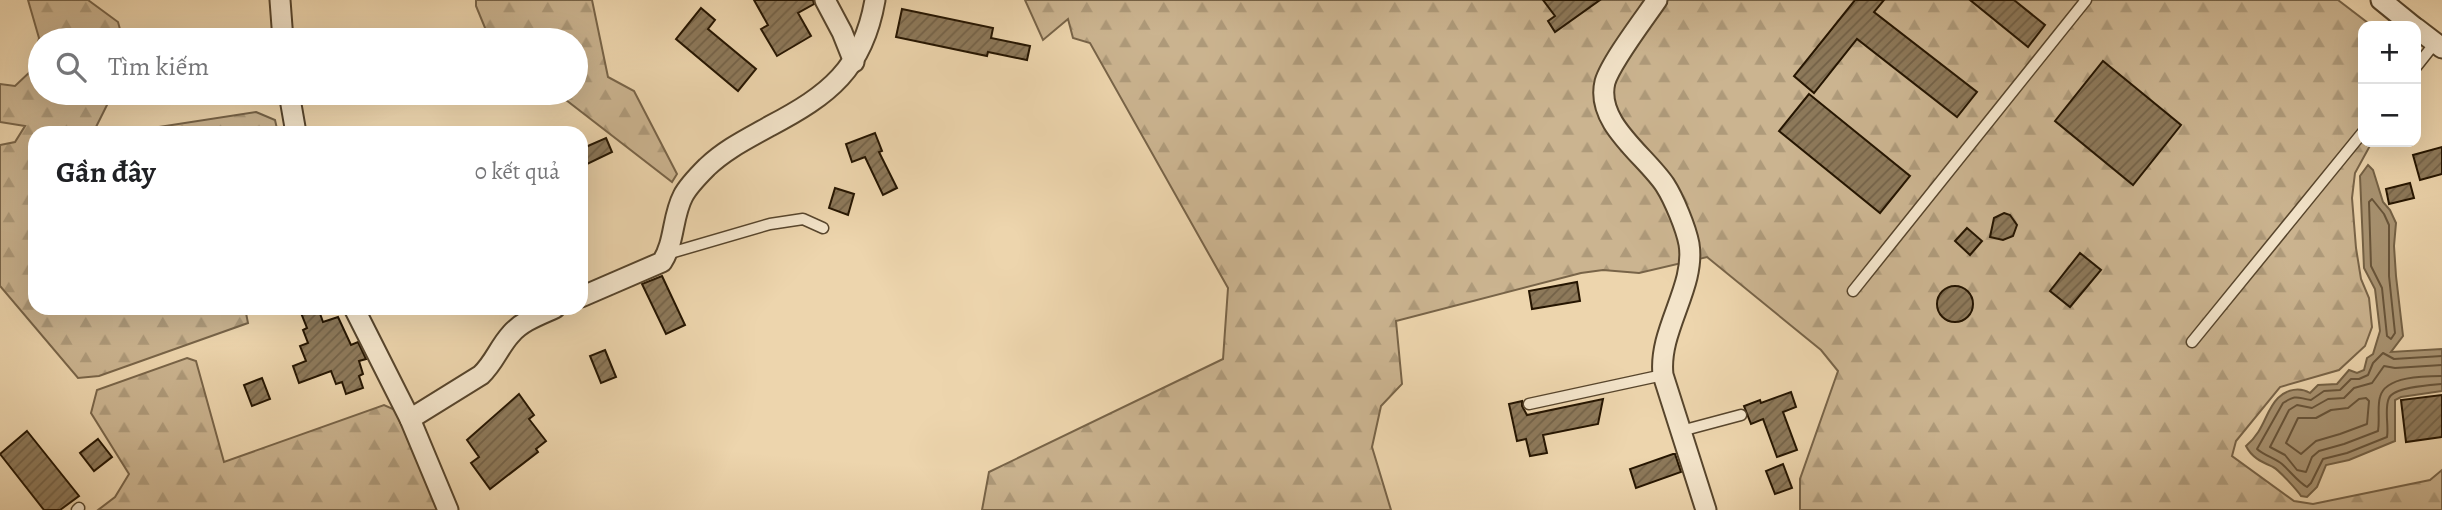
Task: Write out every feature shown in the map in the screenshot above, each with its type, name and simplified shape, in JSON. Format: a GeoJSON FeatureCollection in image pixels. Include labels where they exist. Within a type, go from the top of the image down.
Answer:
{"type":"FeatureCollection","features":[{"type":"Feature","properties":{"kind":"street"},"geometry":{"type":"LineString","coordinates":[[280,0],[282,28]]}},
{"type":"Feature","properties":{"kind":"street"},"geometry":{"type":"LineString","coordinates":[[825,0],[854,62]]}},
{"type":"Feature","properties":{"kind":"street"},"geometry":{"type":"LineString","coordinates":[[588,294],[662,262],[667,254],[677,209],[684,193],[706,168],[728,149],[811,103],[840,78],[854,62],[868,28],[874,0]]}},
{"type":"Feature","properties":{"kind":"street"},"geometry":{"type":"LineString","coordinates":[[1657,0],[1609,72],[1604,96],[1611,121],[1665,185],[1689,242],[1690,258],[1661,362],[1706,510]]}},
{"type":"Feature","properties":{"kind":"street"},"geometry":{"type":"LineString","coordinates":[[2381,0],[2407,21]]}},
{"type":"Feature","properties":{"kind":"street"},"geometry":{"type":"LineString","coordinates":[[2421,32],[2439,45]]}},
{"type":"Feature","properties":{"kind":"street"},"geometry":{"type":"LineString","coordinates":[[291,105],[295,126]]}},
{"type":"Feature","properties":{"kind":"street"},"geometry":{"type":"LineString","coordinates":[[358,315],[410,419],[448,510]]}},
{"type":"Feature","properties":{"kind":"street"},"geometry":{"type":"LineString","coordinates":[[410,419],[481,375],[520,325],[541,315]]}},
{"type":"Feature","properties":{"kind":"lane"},"geometry":{"type":"LineString","coordinates":[[1853,291],[2086,0]]}},
{"type":"Feature","properties":{"kind":"lane"},"geometry":{"type":"LineString","coordinates":[[2421,62],[2439,45]]}},
{"type":"Feature","properties":{"kind":"lane"},"geometry":{"type":"LineString","coordinates":[[2192,342],[2358,138]]}},
{"type":"Feature","properties":{"kind":"lane"},"geometry":{"type":"LineString","coordinates":[[667,254],[770,224],[803,219],[823,228]]}},
{"type":"Feature","properties":{"kind":"lane"},"geometry":{"type":"LineString","coordinates":[[1529,404],[1663,375]]}},
{"type":"Feature","properties":{"kind":"lane"},"geometry":{"type":"LineString","coordinates":[[1681,431],[1741,415]]}},
{"type":"Feature","properties":{"kind":"green space"},"geometry":{"type":"Polygon","coordinates":[[[28,0],[88,0],[118,22],[120,28],[36,28],[28,0]]]}},
{"type":"Feature","properties":{"kind":"green space"},"geometry":{"type":"Polygon","coordinates":[[[476,0],[592,0],[608,77],[634,91],[677,174],[672,182],[573,105],[588,105],[588,28],[485,28],[476,0]]]}},
{"type":"Feature","properties":{"kind":"green space"},"geometry":{"type":"Polygon","coordinates":[[[1025,0],[2338,0],[2365,21],[2358,21],[2358,147],[2369,147],[2355,173],[2352,198],[2356,248],[2361,279],[2369,298],[2372,327],[2365,346],[2339,370],[2280,387],[2236,441],[2232,456],[2294,501],[2313,504],[2430,480],[2442,470],[2442,510],[1800,510],[1800,479],[1838,371],[1821,350],[1707,257],[1639,273],[1603,270],[1581,273],[1396,321],[1402,384],[1381,406],[1372,447],[1391,510],[982,510],[989,472],[1223,359],[1228,288],[1090,43],[1073,38],[1068,19],[1043,40],[1025,0]]]}},
{"type":"Feature","properties":{"kind":"green space"},"geometry":{"type":"Polygon","coordinates":[[[28,74],[28,105],[107,105],[96,126],[28,126],[28,315],[246,315],[248,323],[99,376],[78,378],[0,286],[0,145],[15,142],[25,126],[0,122],[0,84],[15,86],[28,74]]]}},
{"type":"Feature","properties":{"kind":"green space"},"geometry":{"type":"Polygon","coordinates":[[[256,112],[275,120],[276,126],[165,126],[256,112]]]}},
{"type":"Feature","properties":{"kind":"green space"},"geometry":{"type":"Polygon","coordinates":[[[187,358],[196,361],[224,462],[384,405],[393,409],[403,420],[442,510],[98,510],[115,497],[129,474],[91,413],[97,390],[187,358]]]}},
{"type":"Feature","properties":{"kind":"water"},"geometry":{"type":"Polygon","coordinates":[[[2368,165],[2373,170],[2383,202],[2396,223],[2394,246],[2403,336],[2391,352],[2442,349],[2442,391],[2395,400],[2395,441],[2349,460],[2326,465],[2317,487],[2307,497],[2301,496],[2279,472],[2254,457],[2246,446],[2282,395],[2298,390],[2310,393],[2318,385],[2337,384],[2349,370],[2357,373],[2364,370],[2367,358],[2373,354],[2380,331],[2375,289],[2364,268],[2360,176],[2368,165]]]}},
{"type":"Feature","properties":{"kind":"building"},"geometry":{"type":"Polygon","coordinates":[[[754,0],[813,0],[814,4],[798,13],[811,36],[777,56],[761,29],[768,25],[754,0]]]}},
{"type":"Feature","properties":{"kind":"building"},"geometry":{"type":"Polygon","coordinates":[[[1543,0],[1600,0],[1555,32],[1548,21],[1555,16],[1543,0]]]}},
{"type":"Feature","properties":{"kind":"building"},"geometry":{"type":"Polygon","coordinates":[[[1855,0],[1884,0],[1874,12],[1977,92],[1957,117],[1857,39],[1814,93],[1794,76],[1855,0]]]}},
{"type":"Feature","properties":{"kind":"building"},"geometry":{"type":"Polygon","coordinates":[[[1970,0],[2014,0],[2045,25],[2028,47],[1970,0]]]}},
{"type":"Feature","properties":{"kind":"building"},"geometry":{"type":"Polygon","coordinates":[[[701,8],[715,20],[708,29],[756,69],[738,91],[676,39],[701,8]]]}},
{"type":"Feature","properties":{"kind":"building"},"geometry":{"type":"Polygon","coordinates":[[[902,9],[993,28],[991,38],[1030,46],[1027,60],[988,52],[987,56],[896,37],[902,9]]]}},
{"type":"Feature","properties":{"kind":"building"},"geometry":{"type":"Polygon","coordinates":[[[2103,61],[2181,125],[2133,185],[2055,121],[2103,61]]]}},
{"type":"Feature","properties":{"kind":"building"},"geometry":{"type":"Polygon","coordinates":[[[1809,94],[1910,176],[1880,213],[1779,131],[1809,94]]]}},
{"type":"Feature","properties":{"kind":"building"},"geometry":{"type":"Polygon","coordinates":[[[875,133],[882,151],[879,152],[897,188],[883,195],[865,157],[852,162],[846,144],[875,133]]]}},
{"type":"Feature","properties":{"kind":"building"},"geometry":{"type":"Polygon","coordinates":[[[606,138],[612,152],[588,164],[588,146],[606,138]]]}},
{"type":"Feature","properties":{"kind":"building"},"geometry":{"type":"Polygon","coordinates":[[[2442,147],[2442,174],[2420,180],[2413,155],[2442,147]]]}},
{"type":"Feature","properties":{"kind":"building"},"geometry":{"type":"Polygon","coordinates":[[[2410,183],[2414,198],[2389,204],[2386,189],[2410,183]]]}},
{"type":"Feature","properties":{"kind":"building"},"geometry":{"type":"Polygon","coordinates":[[[835,188],[854,194],[848,215],[829,208],[835,188]]]}},
{"type":"Feature","properties":{"kind":"building"},"geometry":{"type":"Polygon","coordinates":[[[2004,213],[2010,215],[2017,225],[2013,236],[2003,240],[1990,237],[1994,218],[2004,213]]]}},
{"type":"Feature","properties":{"kind":"building"},"geometry":{"type":"Polygon","coordinates":[[[1967,228],[1982,241],[1970,255],[1955,241],[1967,228]]]}},
{"type":"Feature","properties":{"kind":"building"},"geometry":{"type":"Polygon","coordinates":[[[2080,253],[2101,270],[2070,307],[2050,291],[2080,253]]]}},
{"type":"Feature","properties":{"kind":"building"},"geometry":{"type":"Polygon","coordinates":[[[662,276],[685,325],[666,334],[642,284],[662,276]]]}},
{"type":"Feature","properties":{"kind":"building"},"geometry":{"type":"Polygon","coordinates":[[[1577,282],[1580,301],[1532,309],[1529,291],[1577,282]]]}},
{"type":"Feature","properties":{"kind":"building"},"geometry":{"type":"Polygon","coordinates":[[[1955,286],[1968,291],[1973,304],[1968,317],[1955,322],[1942,317],[1937,304],[1942,291],[1955,286]]]}},
{"type":"Feature","properties":{"kind":"building"},"geometry":{"type":"Polygon","coordinates":[[[302,315],[320,315],[323,322],[338,317],[351,345],[358,342],[366,359],[359,361],[363,374],[359,376],[363,388],[346,394],[342,382],[336,384],[331,371],[299,383],[293,366],[306,361],[300,346],[308,343],[303,330],[307,328],[302,315]]]}},
{"type":"Feature","properties":{"kind":"building"},"geometry":{"type":"Polygon","coordinates":[[[605,350],[616,377],[601,383],[590,356],[605,350]]]}},
{"type":"Feature","properties":{"kind":"building"},"geometry":{"type":"Polygon","coordinates":[[[262,378],[270,399],[252,406],[244,385],[262,378]]]}},
{"type":"Feature","properties":{"kind":"building"},"geometry":{"type":"Polygon","coordinates":[[[1791,392],[1796,407],[1783,412],[1797,450],[1777,457],[1763,419],[1751,424],[1744,406],[1791,392]]]}},
{"type":"Feature","properties":{"kind":"building"},"geometry":{"type":"Polygon","coordinates":[[[519,394],[534,415],[529,419],[546,441],[536,449],[538,452],[490,489],[471,463],[479,457],[467,440],[519,394]]]}},
{"type":"Feature","properties":{"kind":"building"},"geometry":{"type":"Polygon","coordinates":[[[2442,395],[2442,437],[2406,442],[2401,400],[2442,395]]]}},
{"type":"Feature","properties":{"kind":"building"},"geometry":{"type":"Polygon","coordinates":[[[1603,399],[1598,424],[1543,435],[1547,453],[1530,456],[1526,439],[1517,441],[1509,404],[1522,401],[1527,415],[1603,399]]]}},
{"type":"Feature","properties":{"kind":"building"},"geometry":{"type":"Polygon","coordinates":[[[27,431],[79,496],[60,510],[44,510],[0,454],[27,431]]]}},
{"type":"Feature","properties":{"kind":"building"},"geometry":{"type":"Polygon","coordinates":[[[98,439],[112,457],[94,471],[80,453],[98,439]]]}},
{"type":"Feature","properties":{"kind":"building"},"geometry":{"type":"Polygon","coordinates":[[[1673,454],[1681,472],[1636,488],[1630,469],[1673,454]]]}},
{"type":"Feature","properties":{"kind":"building"},"geometry":{"type":"Polygon","coordinates":[[[1783,464],[1792,488],[1775,494],[1766,471],[1783,464]]]}}]}
